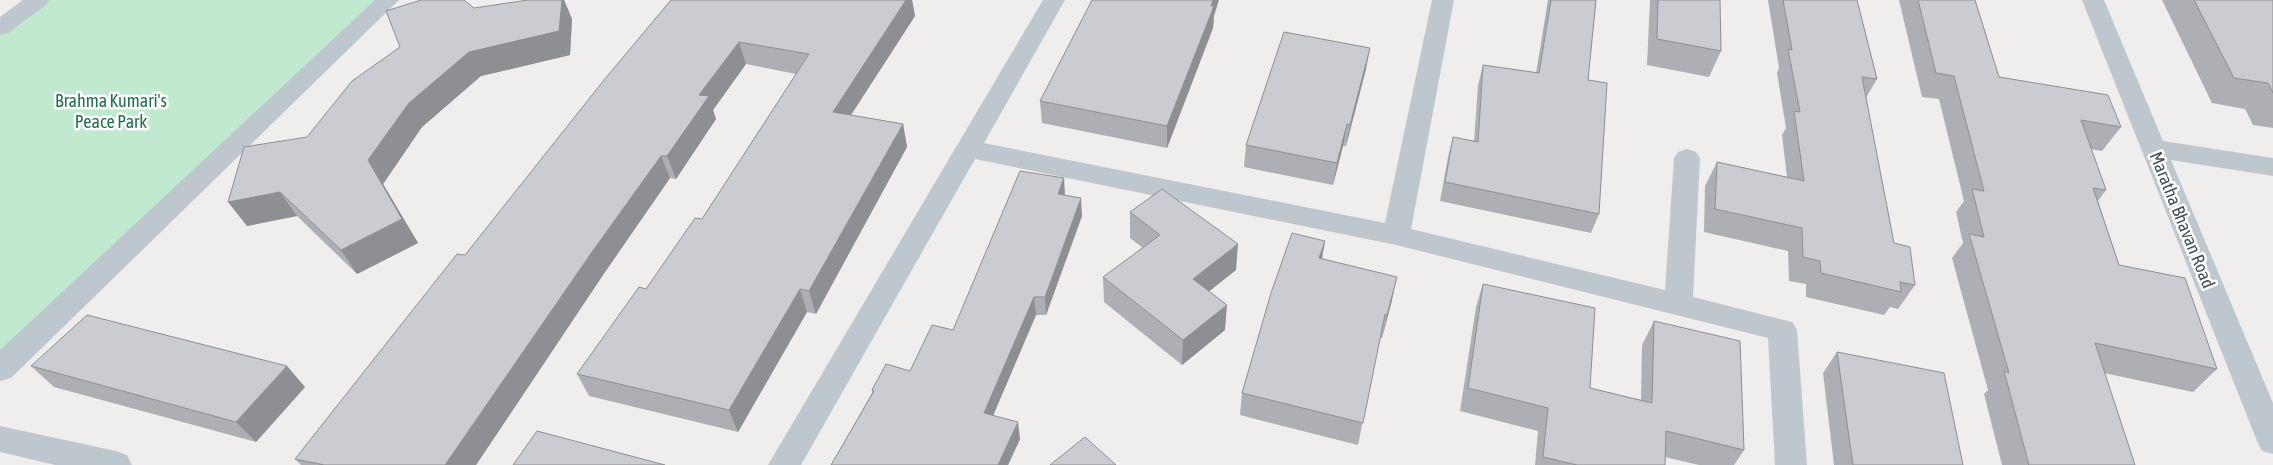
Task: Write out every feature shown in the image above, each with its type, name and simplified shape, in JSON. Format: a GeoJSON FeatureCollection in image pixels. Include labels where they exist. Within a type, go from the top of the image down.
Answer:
{"type":"FeatureCollection","features":[{"type":"Feature","properties":{"kind":"street"},"geometry":{"type":"LineString","coordinates":[[0,28],[38,0]]}},
{"type":"Feature","properties":{"kind":"street"},"geometry":{"type":"LineString","coordinates":[[0,369],[388,0]]}},
{"type":"Feature","properties":{"kind":"street"},"geometry":{"type":"LineString","coordinates":[[784,465],[1054,0]]}},
{"type":"Feature","properties":{"kind":"street"},"geometry":{"type":"LineString","coordinates":[[1396,235],[1443,0]]}},
{"type":"Feature","properties":{"kind":"street","name":"Maratha Bhavan Road"},"geometry":{"type":"LineString","coordinates":[[2093,0],[2273,441]]}},
{"type":"Feature","properties":{"kind":"street"},"geometry":{"type":"LineString","coordinates":[[2152,148],[2273,167]]}},
{"type":"Feature","properties":{"kind":"street"},"geometry":{"type":"LineString","coordinates":[[968,149],[1396,235],[1782,330],[1792,465]]}},
{"type":"Feature","properties":{"kind":"street"},"geometry":{"type":"LineString","coordinates":[[1678,304],[1687,158]]}},
{"type":"Feature","properties":{"kind":"street"},"geometry":{"type":"LineString","coordinates":[[0,439],[116,465]]}},
{"type":"Feature","properties":{"kind":"green space","name":"Brahma Kumari's Peace Park"},"geometry":{"type":"Polygon","coordinates":[[[38,0],[388,0],[0,369],[0,28],[38,0]]]}},
{"type":"Feature","properties":{"kind":"building"},"geometry":{"type":"Polygon","coordinates":[[[421,0],[464,0],[474,8],[528,0],[562,0],[559,31],[469,52],[409,103],[368,160],[402,219],[341,250],[280,192],[228,202],[244,147],[307,137],[352,81],[400,47],[386,11],[421,0]]]}},
{"type":"Feature","properties":{"kind":"building"},"geometry":{"type":"Polygon","coordinates":[[[671,0],[906,0],[833,112],[903,124],[809,291],[800,289],[729,410],[577,374],[639,287],[646,289],[695,218],[702,219],[809,54],[739,42],[699,95],[709,96],[667,156],[661,156],[592,252],[445,465],[324,465],[295,459],[457,254],[465,255],[604,80],[671,0]]]}},
{"type":"Feature","properties":{"kind":"building"},"geometry":{"type":"Polygon","coordinates":[[[1092,0],[1213,0],[1211,6],[1214,6],[1167,126],[1040,101],[1092,0]]]}},
{"type":"Feature","properties":{"kind":"building"},"geometry":{"type":"Polygon","coordinates":[[[1551,0],[1596,0],[1588,80],[1607,83],[1599,214],[1445,182],[1453,137],[1478,142],[1483,65],[1539,73],[1551,0]]]}},
{"type":"Feature","properties":{"kind":"building"},"geometry":{"type":"Polygon","coordinates":[[[1658,0],[1720,0],[1721,51],[1657,39],[1658,0]]]}},
{"type":"Feature","properties":{"kind":"building"},"geometry":{"type":"Polygon","coordinates":[[[1783,0],[1857,0],[1877,79],[1862,77],[1894,243],[1910,247],[1915,285],[1900,282],[1901,292],[1821,273],[1820,261],[1803,257],[1802,228],[1715,209],[1717,162],[1804,181],[1794,111],[1800,112],[1788,49],[1792,50],[1783,0]]]}},
{"type":"Feature","properties":{"kind":"building"},"geometry":{"type":"Polygon","coordinates":[[[1918,0],[1975,0],[1999,77],[2108,95],[2121,127],[2081,120],[2106,190],[2093,188],[2119,265],[2185,278],[2217,369],[2095,343],[2135,465],[2029,465],[2004,371],[2009,373],[1969,234],[1984,237],[1972,189],[1984,191],[1954,76],[1936,73],[1918,0]]]}},
{"type":"Feature","properties":{"kind":"building"},"geometry":{"type":"Polygon","coordinates":[[[2194,0],[2273,0],[2273,93],[2268,83],[2234,78],[2194,0]]]}},
{"type":"Feature","properties":{"kind":"building"},"geometry":{"type":"Polygon","coordinates":[[[1284,32],[1370,48],[1350,125],[1347,124],[1337,163],[1246,145],[1284,32]]]}},
{"type":"Feature","properties":{"kind":"building"},"geometry":{"type":"Polygon","coordinates":[[[1020,171],[1064,178],[1058,194],[1081,198],[1045,297],[1034,297],[984,413],[1018,422],[998,465],[831,465],[874,391],[872,390],[886,364],[910,371],[932,325],[953,330],[1020,171]]]}},
{"type":"Feature","properties":{"kind":"building"},"geometry":{"type":"Polygon","coordinates":[[[1162,189],[1238,244],[1193,279],[1227,305],[1183,340],[1103,277],[1160,235],[1130,212],[1162,189]]]}},
{"type":"Feature","properties":{"kind":"building"},"geometry":{"type":"Polygon","coordinates":[[[1292,233],[1325,241],[1319,258],[1397,277],[1387,315],[1385,314],[1363,423],[1242,393],[1271,293],[1292,233]]]}},
{"type":"Feature","properties":{"kind":"building"},"geometry":{"type":"Polygon","coordinates":[[[1483,284],[1595,308],[1590,388],[1652,403],[1654,321],[1740,341],[1744,450],[1666,431],[1665,465],[1577,465],[1543,457],[1548,408],[1468,388],[1483,284]]]}},
{"type":"Feature","properties":{"kind":"building"},"geometry":{"type":"Polygon","coordinates":[[[87,315],[287,366],[236,422],[31,366],[87,315]]]}},
{"type":"Feature","properties":{"kind":"building"},"geometry":{"type":"Polygon","coordinates":[[[1837,352],[1944,373],[1963,465],[1853,465],[1837,352]]]}},
{"type":"Feature","properties":{"kind":"building"},"geometry":{"type":"Polygon","coordinates":[[[537,431],[665,465],[513,465],[537,431]]]}},
{"type":"Feature","properties":{"kind":"building"},"geometry":{"type":"Polygon","coordinates":[[[1085,437],[1116,465],[1050,465],[1085,437]]]}}]}
